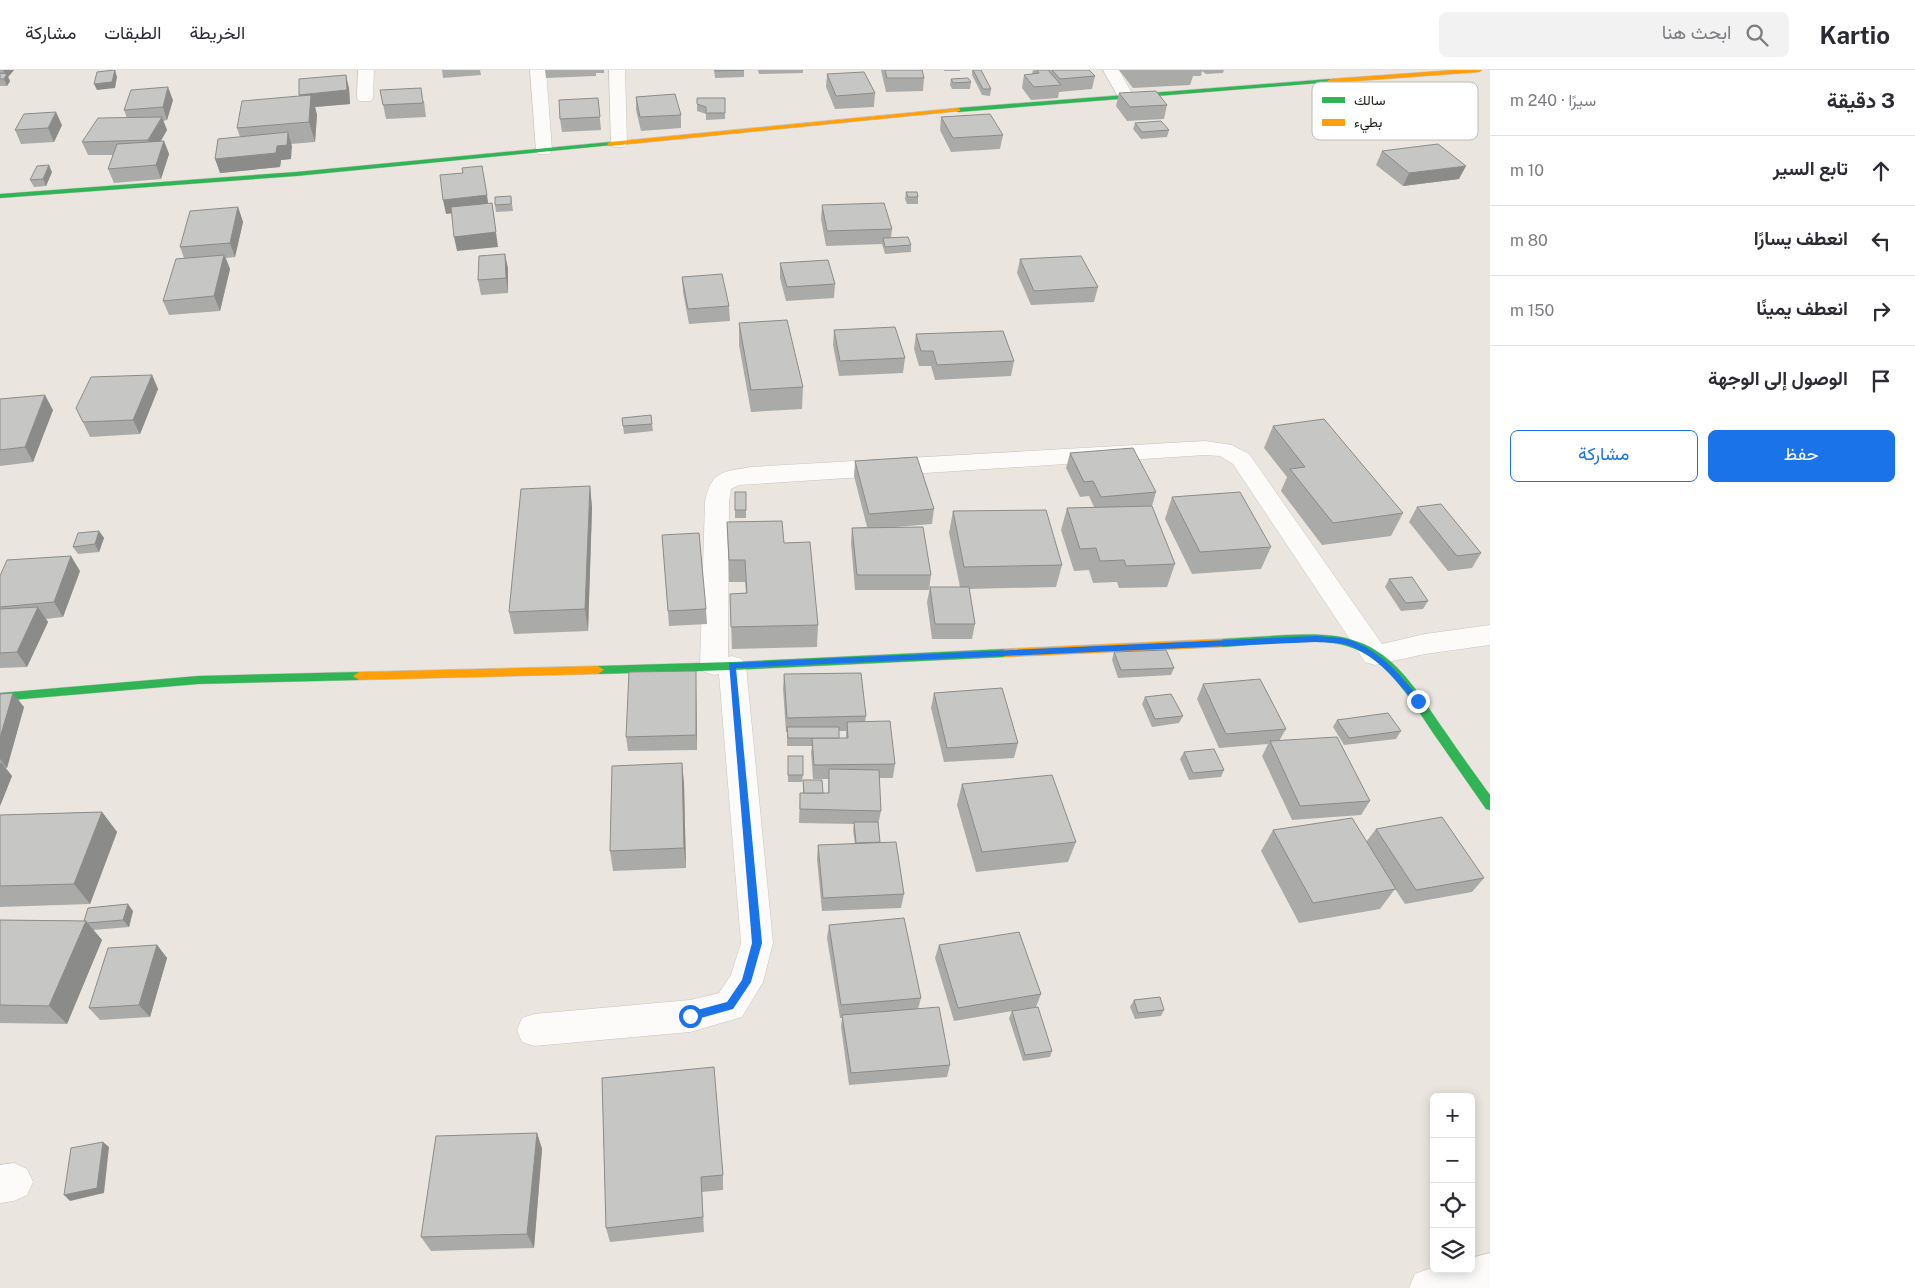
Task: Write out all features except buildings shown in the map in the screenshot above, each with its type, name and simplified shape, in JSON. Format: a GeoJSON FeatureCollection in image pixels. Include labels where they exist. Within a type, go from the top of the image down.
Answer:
{"type":"FeatureCollection","features":[{"type":"Feature","properties":{"kind":"street"},"geometry":{"type":"LineString","coordinates":[[365,98],[366,70]]}},
{"type":"Feature","properties":{"kind":"street"},"geometry":{"type":"LineString","coordinates":[[538,70],[544,150]]}},
{"type":"Feature","properties":{"kind":"street"},"geometry":{"type":"LineString","coordinates":[[617,70],[618,143]]}},
{"type":"Feature","properties":{"kind":"street"},"geometry":{"type":"LineString","coordinates":[[1111,70],[1126,97]]}},
{"type":"Feature","properties":{"kind":"street"},"geometry":{"type":"LineString","coordinates":[[1322,82],[1479,70]]}},
{"type":"Feature","properties":{"kind":"street"},"geometry":{"type":"LineString","coordinates":[[0,196],[296,174],[788,125],[1312,83]]}},
{"type":"Feature","properties":{"kind":"street"},"geometry":{"type":"LineString","coordinates":[[534,1030],[690,1016],[730,1006],[746,982],[757,943],[723,665],[718,502],[720,486],[732,478],[751,475],[1205,448],[1220,448],[1234,453],[1241,459],[1374,655],[1396,675],[1418,701],[1490,805]]}},
{"type":"Feature","properties":{"kind":"street"},"geometry":{"type":"LineString","coordinates":[[0,697],[198,680],[723,665],[1316,639],[1348,642],[1374,655],[1425,644],[1490,635]]}},
{"type":"Feature","properties":{"kind":"street"},"geometry":{"type":"LineString","coordinates":[[1429,1288],[1490,1273]]}},
{"type":"Feature","properties":{"kind":"traffic: fast"},"geometry":{"type":"LineString","coordinates":[[1317,82],[1330,81]]}},
{"type":"Feature","properties":{"kind":"traffic: fast"},"geometry":{"type":"LineString","coordinates":[[958,110],[1312,82]]}},
{"type":"Feature","properties":{"kind":"traffic: fast"},"geometry":{"type":"LineString","coordinates":[[0,196],[296,174],[610,144]]}},
{"type":"Feature","properties":{"kind":"traffic: fast"},"geometry":{"type":"LineString","coordinates":[[1222,643],[1286,639],[1334,640],[1347,642],[1376,656],[1402,681],[1413,695],[1490,805]]}},
{"type":"Feature","properties":{"kind":"traffic: fast"},"geometry":{"type":"LineString","coordinates":[[598,670],[732,666],[1005,653]]}},
{"type":"Feature","properties":{"kind":"traffic: fast"},"geometry":{"type":"LineString","coordinates":[[0,697],[198,680],[359,676]]}},
{"type":"Feature","properties":{"kind":"traffic: slow"},"geometry":{"type":"LineString","coordinates":[[1330,81],[1479,70]]}},
{"type":"Feature","properties":{"kind":"traffic: slow"},"geometry":{"type":"LineString","coordinates":[[610,144],[958,110]]}},
{"type":"Feature","properties":{"kind":"traffic: slow"},"geometry":{"type":"LineString","coordinates":[[1005,653],[1222,643]]}},
{"type":"Feature","properties":{"kind":"traffic: slow"},"geometry":{"type":"LineString","coordinates":[[359,676],[598,670]]}},
{"type":"Feature","properties":{"kind":"route"},"geometry":{"type":"LineString","coordinates":[[690,1016],[730,1006],[746,982],[757,943],[732,666],[1316,639],[1348,642],[1374,655],[1396,675],[1418,701]]}}]}
